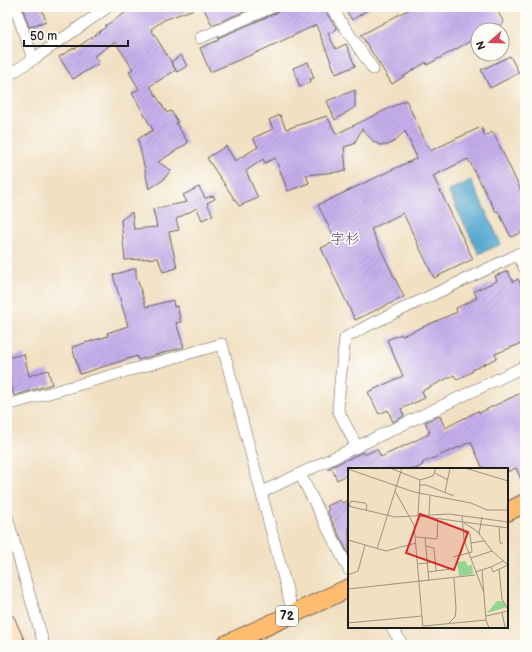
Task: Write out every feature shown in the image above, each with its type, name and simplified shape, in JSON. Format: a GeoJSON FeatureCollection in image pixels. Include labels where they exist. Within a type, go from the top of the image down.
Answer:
{"type":"FeatureCollection","features":[{"type":"Feature","properties":{"kind":"main road"},"geometry":{"type":"LineString","coordinates":[[508,512],[525,503]]}},
{"type":"Feature","properties":{"kind":"main road","name":"72"},"geometry":{"type":"LineString","coordinates":[[226,645],[348,588]]}},
{"type":"Feature","properties":{"kind":"main road"},"geometry":{"type":"LineString","coordinates":[[7,622],[17,645]]}},
{"type":"Feature","properties":{"kind":"street"},"geometry":{"type":"LineString","coordinates":[[15,7],[33,59]]}},
{"type":"Feature","properties":{"kind":"street"},"geometry":{"type":"LineString","coordinates":[[7,76],[108,7]]}},
{"type":"Feature","properties":{"kind":"street"},"geometry":{"type":"LineString","coordinates":[[200,38],[273,7]]}},
{"type":"Feature","properties":{"kind":"street"},"geometry":{"type":"LineString","coordinates":[[331,7],[373,69]]}},
{"type":"Feature","properties":{"kind":"street"},"geometry":{"type":"LineString","coordinates":[[357,446],[338,410],[345,338],[521,252],[525,270]]}},
{"type":"Feature","properties":{"kind":"street"},"geometry":{"type":"LineString","coordinates":[[7,405],[222,344],[293,613]]}},
{"type":"Feature","properties":{"kind":"street"},"geometry":{"type":"LineString","coordinates":[[262,492],[525,366]]}},
{"type":"Feature","properties":{"kind":"street"},"geometry":{"type":"LineString","coordinates":[[300,474],[348,568]]}},
{"type":"Feature","properties":{"kind":"street"},"geometry":{"type":"LineString","coordinates":[[7,517],[44,645]]}},
{"type":"Feature","properties":{"kind":"street"},"geometry":{"type":"LineString","coordinates":[[391,628],[403,645]]}},
{"type":"Feature","properties":{"kind":"water"},"geometry":{"type":"Polygon","coordinates":[[[471,180],[501,244],[479,254],[448,191],[471,180]]]}},
{"type":"Feature","properties":{"kind":"building"},"geometry":{"type":"Polygon","coordinates":[[[22,7],[41,7],[46,21],[29,27],[22,7]]]}},
{"type":"Feature","properties":{"kind":"building"},"geometry":{"type":"Polygon","coordinates":[[[134,7],[197,7],[164,20],[151,29],[176,70],[150,86],[167,113],[171,111],[178,122],[176,123],[188,143],[158,162],[171,170],[163,180],[149,189],[138,139],[153,130],[132,93],[139,89],[129,72],[133,69],[115,42],[94,56],[99,63],[73,79],[59,57],[74,48],[75,49],[106,27],[105,26],[134,7]]]}},
{"type":"Feature","properties":{"kind":"building"},"geometry":{"type":"Polygon","coordinates":[[[203,7],[255,7],[212,25],[203,7]]]}},
{"type":"Feature","properties":{"kind":"building"},"geometry":{"type":"Polygon","coordinates":[[[280,7],[324,7],[337,29],[328,34],[336,49],[346,44],[355,66],[336,74],[316,25],[210,72],[200,48],[219,40],[218,38],[276,13],[279,11],[280,7]]]}},
{"type":"Feature","properties":{"kind":"building"},"geometry":{"type":"Polygon","coordinates":[[[344,7],[372,7],[352,20],[344,7]]]}},
{"type":"Feature","properties":{"kind":"building"},"geometry":{"type":"Polygon","coordinates":[[[413,7],[495,7],[503,22],[470,22],[470,41],[427,65],[426,62],[392,84],[361,35],[413,7]]]}},
{"type":"Feature","properties":{"kind":"building"},"geometry":{"type":"Polygon","coordinates":[[[181,55],[187,66],[177,72],[171,62],[181,55]]]}},
{"type":"Feature","properties":{"kind":"building"},"geometry":{"type":"Polygon","coordinates":[[[510,56],[519,73],[490,88],[481,70],[498,62],[510,62],[510,56]]]}},
{"type":"Feature","properties":{"kind":"building"},"geometry":{"type":"Polygon","coordinates":[[[308,62],[314,78],[310,79],[311,82],[300,87],[293,68],[308,62]]]}},
{"type":"Feature","properties":{"kind":"building"},"geometry":{"type":"Polygon","coordinates":[[[355,90],[355,107],[335,120],[327,101],[355,90]]]}},
{"type":"Feature","properties":{"kind":"building"},"geometry":{"type":"Polygon","coordinates":[[[406,100],[430,151],[481,127],[485,136],[493,132],[525,199],[525,231],[511,237],[468,159],[433,176],[473,259],[434,278],[403,213],[371,229],[404,297],[355,320],[321,248],[336,241],[318,205],[417,158],[405,131],[395,141],[388,145],[380,145],[373,141],[362,129],[354,144],[344,147],[346,171],[306,175],[309,183],[288,191],[275,158],[265,163],[263,159],[246,171],[258,198],[239,206],[207,158],[226,146],[235,161],[258,147],[253,138],[273,129],[269,120],[280,115],[286,129],[327,116],[336,134],[406,100]]]}},
{"type":"Feature","properties":{"kind":"building"},"geometry":{"type":"Polygon","coordinates":[[[199,187],[205,198],[214,196],[215,199],[207,203],[213,215],[202,220],[197,208],[176,219],[179,230],[169,232],[177,268],[163,272],[158,258],[125,260],[121,220],[132,212],[134,229],[157,227],[153,209],[187,202],[183,195],[199,187]]]}},
{"type":"Feature","properties":{"kind":"building"},"geometry":{"type":"Polygon","coordinates":[[[136,268],[136,275],[146,307],[173,300],[174,307],[177,306],[181,322],[176,323],[184,347],[138,360],[137,356],[80,374],[72,347],[108,336],[107,333],[128,326],[113,275],[136,268]]]}},
{"type":"Feature","properties":{"kind":"building"},"geometry":{"type":"Polygon","coordinates":[[[508,271],[513,282],[518,279],[525,294],[525,342],[495,354],[497,358],[472,370],[473,371],[457,380],[454,375],[422,391],[425,398],[401,409],[404,416],[393,422],[388,410],[379,414],[368,392],[403,376],[387,340],[401,334],[402,336],[457,312],[456,308],[477,298],[474,291],[497,281],[495,276],[508,271]]]}},
{"type":"Feature","properties":{"kind":"building"},"geometry":{"type":"Polygon","coordinates":[[[24,354],[29,376],[48,370],[52,384],[14,396],[7,358],[24,354]]]}},
{"type":"Feature","properties":{"kind":"building"},"geometry":{"type":"Polygon","coordinates":[[[525,391],[525,488],[516,468],[508,472],[508,468],[483,468],[471,442],[422,463],[423,465],[417,468],[348,468],[348,474],[337,480],[332,469],[327,469],[363,452],[364,455],[377,449],[381,457],[429,434],[428,432],[430,432],[425,422],[440,416],[445,428],[478,411],[479,413],[525,391]]]}},
{"type":"Feature","properties":{"kind":"building"},"geometry":{"type":"Polygon","coordinates":[[[340,500],[342,503],[348,500],[348,553],[327,511],[329,509],[327,506],[340,500]]]}},
{"type":"Feature","properties":{"kind":"district","name":"字杉"},"geometry":{"type":"Point","coordinates":[345,239]}}]}
